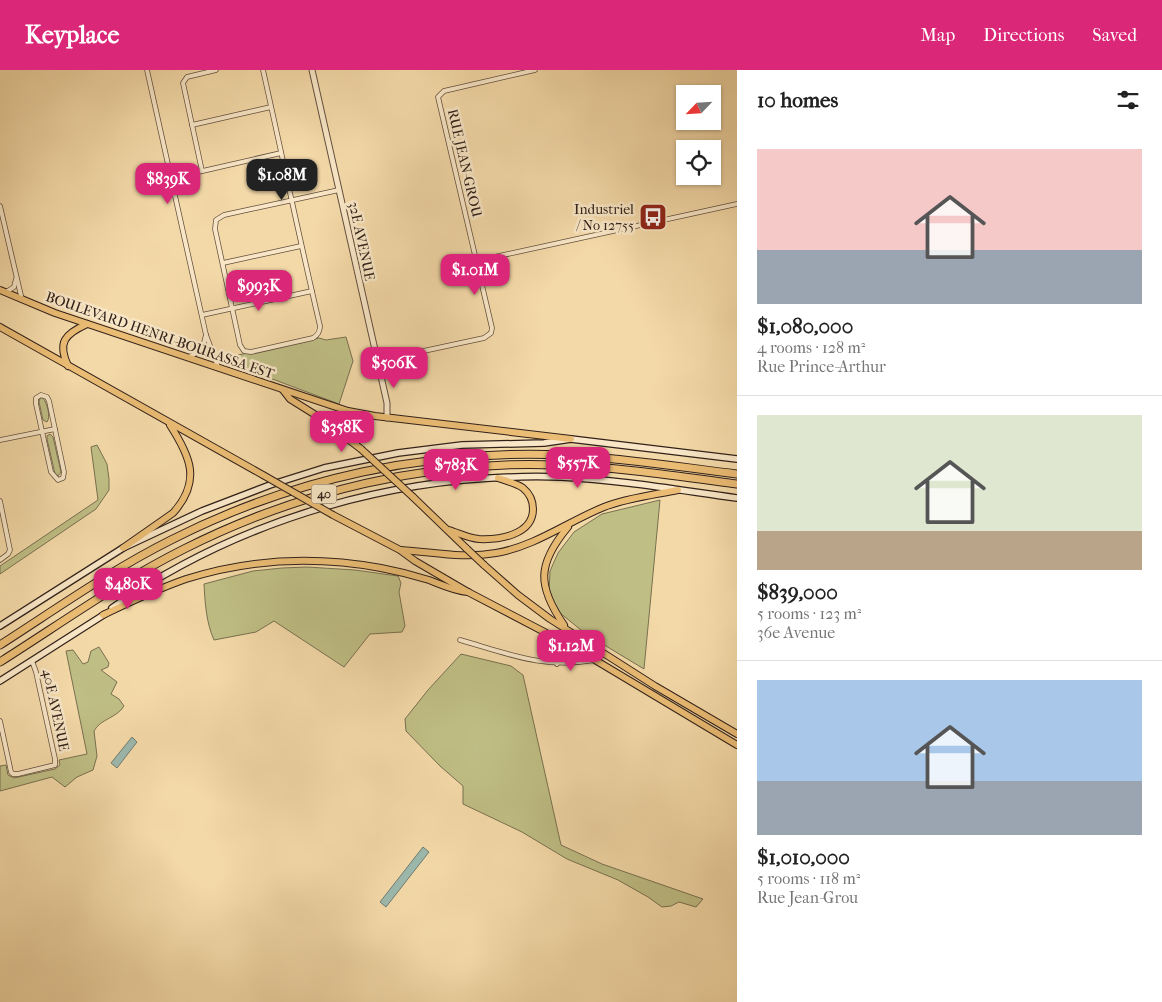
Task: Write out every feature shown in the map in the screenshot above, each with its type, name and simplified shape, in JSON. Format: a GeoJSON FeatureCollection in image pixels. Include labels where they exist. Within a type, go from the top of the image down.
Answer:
{"type":"FeatureCollection","features":[{"type":"Feature","properties":{"kind":"highway","name":"40"},"geometry":{"type":"LineString","coordinates":[[0,645],[112,573],[175,538],[246,506],[288,491],[346,475],[426,461],[472,456],[519,454],[597,458],[737,474]]}},
{"type":"Feature","properties":{"kind":"highway","name":"40"},"geometry":{"type":"LineString","coordinates":[[0,662],[131,579],[183,550],[226,529],[272,511],[355,486],[433,471],[526,465],[608,469],[737,484]]}},
{"type":"Feature","properties":{"kind":"main road","name":"BOULEVARD HENRI-BOURASSA EST"},"geometry":{"type":"LineString","coordinates":[[3,291],[87,324],[282,389],[290,399],[322,419],[361,448],[484,565],[533,607],[681,702],[737,734]]}},
{"type":"Feature","properties":{"kind":"main road"},"geometry":{"type":"LineString","coordinates":[[68,367],[63,353],[64,342],[70,332],[87,324]]}},
{"type":"Feature","properties":{"kind":"main road"},"geometry":{"type":"LineString","coordinates":[[0,327],[333,515],[400,550],[468,592],[596,660],[737,746]]}},
{"type":"Feature","properties":{"kind":"main road"},"geometry":{"type":"LineString","coordinates":[[282,389],[348,411],[387,418],[737,459]]}},
{"type":"Feature","properties":{"kind":"main road"},"geometry":{"type":"LineString","coordinates":[[0,626],[123,548],[173,513],[182,502],[188,489],[190,471],[187,454],[170,424]]}},
{"type":"Feature","properties":{"kind":"main road"},"geometry":{"type":"LineString","coordinates":[[123,548],[237,496],[337,465],[440,447],[497,443],[544,443],[571,439]]}},
{"type":"Feature","properties":{"kind":"main road"},"geometry":{"type":"LineString","coordinates":[[0,681],[142,588],[194,558],[244,535],[342,502],[390,491],[440,483],[537,477],[598,480],[737,498]]}},
{"type":"Feature","properties":{"kind":"main road"},"geometry":{"type":"LineString","coordinates":[[449,530],[468,537],[483,539],[513,535],[525,527],[531,518],[533,510],[529,495],[518,485],[498,478]]}},
{"type":"Feature","properties":{"kind":"main road"},"geometry":{"type":"LineString","coordinates":[[400,550],[451,556],[489,554],[532,543],[614,504],[678,490]]}},
{"type":"Feature","properties":{"kind":"main road"},"geometry":{"type":"LineString","coordinates":[[566,628],[548,600],[544,585],[544,575],[551,550],[571,524]]}},
{"type":"Feature","properties":{"kind":"main road"},"geometry":{"type":"LineString","coordinates":[[103,615],[187,579],[232,568],[280,562],[321,561],[365,565],[404,573],[457,591],[468,592]]}},
{"type":"Feature","properties":{"kind":"main road"},"geometry":{"type":"LineString","coordinates":[[566,643],[580,638]]}},
{"type":"Feature","properties":{"kind":"street"},"geometry":{"type":"LineString","coordinates":[[147,70],[206,335],[218,368]]}},
{"type":"Feature","properties":{"kind":"street"},"geometry":{"type":"LineString","coordinates":[[202,171],[184,80],[191,76],[216,70]]}},
{"type":"Feature","properties":{"kind":"street"},"geometry":{"type":"LineString","coordinates":[[263,70],[281,154],[292,201],[320,326],[319,333],[313,338],[252,352],[244,351],[240,344],[215,229],[216,220],[224,215],[292,201],[339,190]]}},
{"type":"Feature","properties":{"kind":"street","name":"32E AVENUE"},"geometry":{"type":"LineString","coordinates":[[312,70],[387,403],[387,418]]}},
{"type":"Feature","properties":{"kind":"street","name":"RUE JEAN-GROU"},"geometry":{"type":"LineString","coordinates":[[377,361],[484,338],[490,333],[492,328],[438,97],[444,91],[535,70]]}},
{"type":"Feature","properties":{"kind":"street"},"geometry":{"type":"LineString","coordinates":[[192,125],[271,107]]}},
{"type":"Feature","properties":{"kind":"street"},"geometry":{"type":"LineString","coordinates":[[172,178],[281,154]]}},
{"type":"Feature","properties":{"kind":"street"},"geometry":{"type":"LineString","coordinates":[[476,261],[737,204]]}},
{"type":"Feature","properties":{"kind":"street"},"geometry":{"type":"LineString","coordinates":[[0,206],[22,300]]}},
{"type":"Feature","properties":{"kind":"street"},"geometry":{"type":"LineString","coordinates":[[223,263],[302,246]]}},
{"type":"Feature","properties":{"kind":"street"},"geometry":{"type":"LineString","coordinates":[[3,291],[14,287],[16,279]]}},
{"type":"Feature","properties":{"kind":"street"},"geometry":{"type":"LineString","coordinates":[[202,315],[312,291]]}},
{"type":"Feature","properties":{"kind":"street"},"geometry":{"type":"LineString","coordinates":[[188,357],[202,350],[206,335]]}},
{"type":"Feature","properties":{"kind":"street"},"geometry":{"type":"LineString","coordinates":[[41,395],[47,397],[49,401],[64,472],[62,478],[58,480],[51,472],[41,431],[36,404],[36,398],[41,395]]}},
{"type":"Feature","properties":{"kind":"street"},"geometry":{"type":"LineString","coordinates":[[0,440],[55,429]]}},
{"type":"Feature","properties":{"kind":"street"},"geometry":{"type":"LineString","coordinates":[[0,501],[10,550],[0,560]]}},
{"type":"Feature","properties":{"kind":"street"},"geometry":{"type":"LineString","coordinates":[[460,640],[532,660],[557,664],[596,660]]}},
{"type":"Feature","properties":{"kind":"street"},"geometry":{"type":"LineString","coordinates":[[557,664],[566,643]]}},
{"type":"Feature","properties":{"kind":"street","name":"40E AVENUE"},"geometry":{"type":"LineString","coordinates":[[0,721],[12,773],[18,774],[55,765],[36,672],[32,661]]}},
{"type":"Feature","properties":{"kind":"shaded area"},"geometry":{"type":"Polygon","coordinates":[[[346,337],[353,361],[339,404],[219,359],[319,338],[326,340],[346,337]]]}},
{"type":"Feature","properties":{"kind":"shaded area"},"geometry":{"type":"Polygon","coordinates":[[[40,398],[43,398],[47,406],[49,417],[47,422],[43,420],[39,402],[40,398]]]}},
{"type":"Feature","properties":{"kind":"shaded area"},"geometry":{"type":"Polygon","coordinates":[[[50,434],[53,437],[61,472],[58,476],[55,474],[47,439],[47,436],[50,434]]]}},
{"type":"Feature","properties":{"kind":"shaded area"},"geometry":{"type":"Polygon","coordinates":[[[97,445],[107,464],[109,490],[96,509],[0,574],[0,566],[98,500],[91,447],[97,445]]]}},
{"type":"Feature","properties":{"kind":"shaded area"},"geometry":{"type":"Polygon","coordinates":[[[660,500],[644,669],[586,634],[560,613],[549,592],[550,571],[558,553],[574,532],[602,514],[660,500]]]}},
{"type":"Feature","properties":{"kind":"shaded area"},"geometry":{"type":"Polygon","coordinates":[[[307,567],[355,570],[398,576],[401,583],[399,592],[405,626],[402,632],[370,634],[344,667],[274,621],[256,632],[214,640],[205,605],[204,584],[253,571],[307,567]]]}},
{"type":"Feature","properties":{"kind":"shaded area"},"geometry":{"type":"Polygon","coordinates":[[[99,647],[109,663],[108,667],[101,670],[117,682],[111,694],[119,699],[124,706],[100,724],[94,731],[97,756],[93,770],[77,777],[65,787],[52,777],[0,791],[0,766],[6,765],[8,775],[14,778],[55,769],[60,765],[59,760],[87,754],[66,651],[73,650],[83,664],[88,662],[91,651],[99,647]]]}},
{"type":"Feature","properties":{"kind":"shaded area"},"geometry":{"type":"Polygon","coordinates":[[[461,654],[511,666],[523,675],[561,845],[602,864],[703,899],[696,907],[679,902],[671,906],[662,907],[618,880],[567,859],[522,832],[463,804],[463,786],[440,766],[406,731],[405,719],[428,690],[461,654]]]}},
{"type":"Feature","properties":{"kind":"shaded area"},"geometry":{"type":"Polygon","coordinates":[[[132,737],[137,742],[117,768],[111,763],[132,737]]]}},
{"type":"Feature","properties":{"kind":"shaded area"},"geometry":{"type":"Polygon","coordinates":[[[423,847],[429,852],[386,907],[380,902],[423,847]]]}},
{"type":"Feature","properties":{"kind":"place","name":"Industriel / No 12755"},"geometry":{"type":"Point","coordinates":[653,217]}}]}
